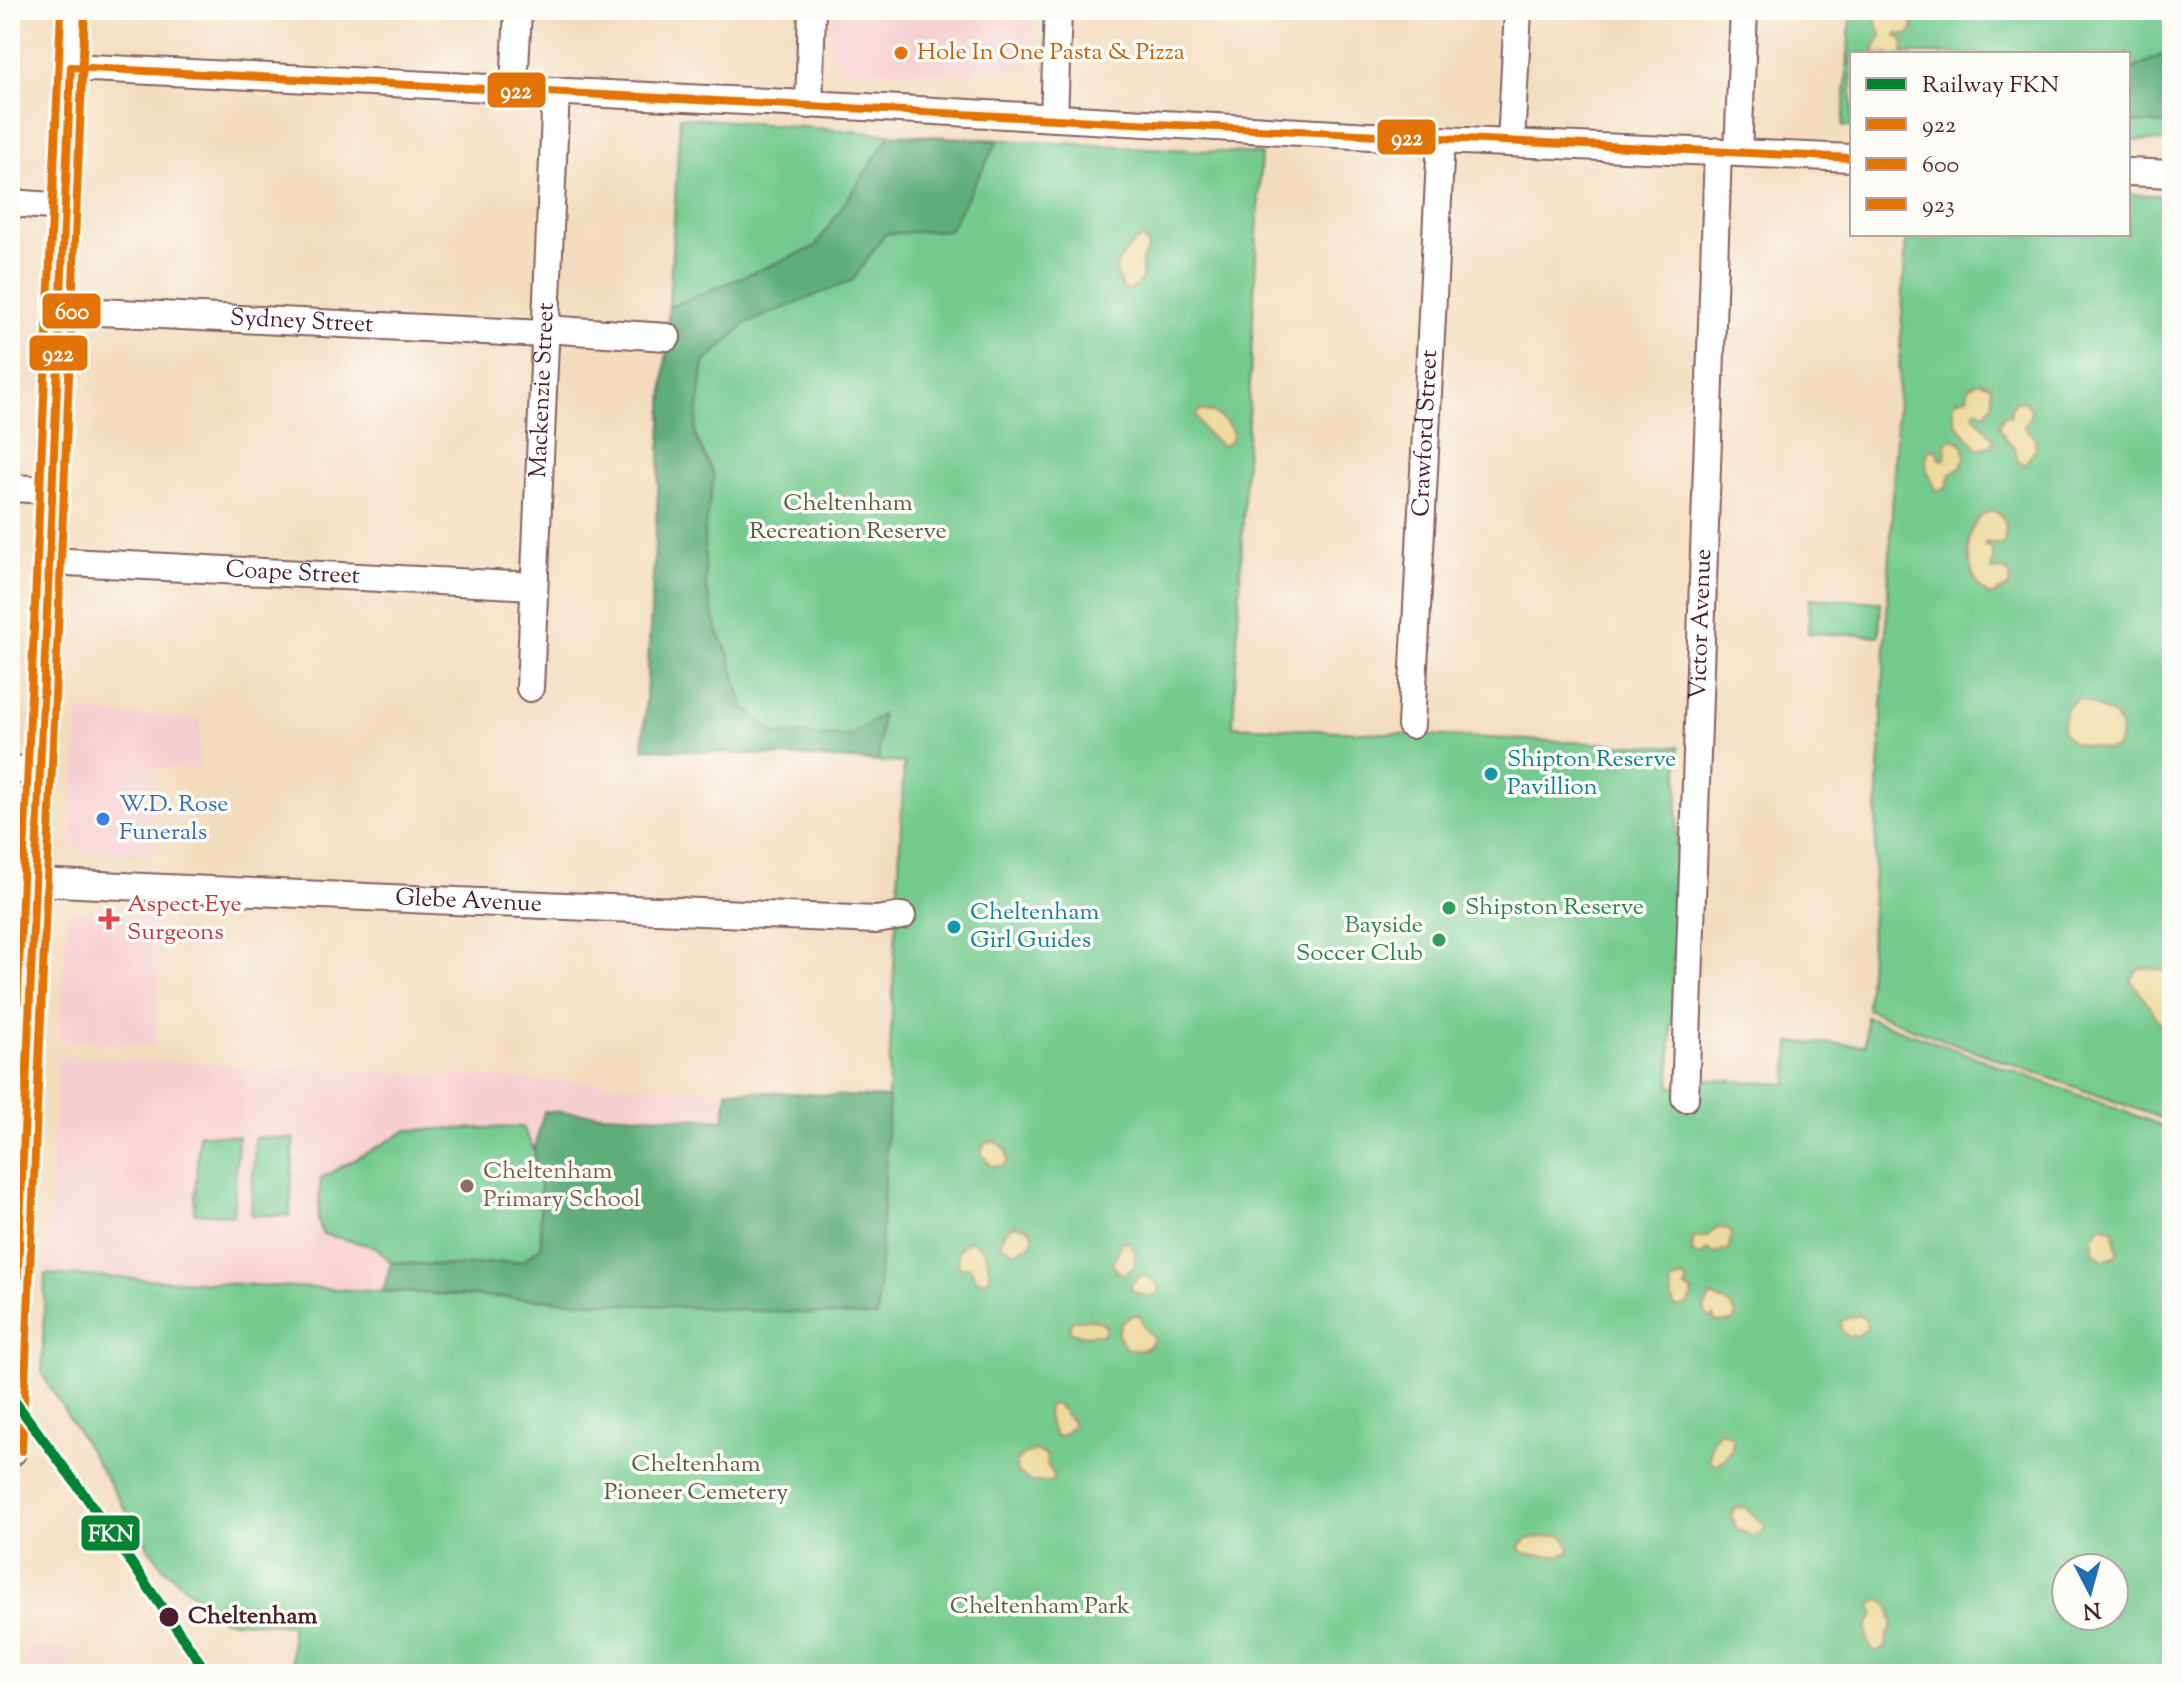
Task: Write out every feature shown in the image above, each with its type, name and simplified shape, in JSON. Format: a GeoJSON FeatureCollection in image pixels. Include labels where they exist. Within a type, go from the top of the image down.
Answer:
{"type":"FeatureCollection","features":[{"type":"Feature","properties":{"kind":"main road"},"geometry":{"type":"LineString","coordinates":[[10,1450],[20,1013],[35,882],[25,770],[49,561],[73,10]]}},
{"type":"Feature","properties":{"kind":"street"},"geometry":{"type":"LineString","coordinates":[[514,89],[518,10]]}},
{"type":"Feature","properties":{"kind":"street"},"geometry":{"type":"LineString","coordinates":[[809,105],[812,10]]}},
{"type":"Feature","properties":{"kind":"street"},"geometry":{"type":"LineString","coordinates":[[1054,118],[1058,10]]}},
{"type":"Feature","properties":{"kind":"street"},"geometry":{"type":"LineString","coordinates":[[1511,143],[1518,10]]}},
{"type":"Feature","properties":{"kind":"street","name":"Victor Avenue"},"geometry":{"type":"LineString","coordinates":[[1685,1098],[1728,152],[1744,10]]}},
{"type":"Feature","properties":{"kind":"street"},"geometry":{"type":"LineString","coordinates":[[71,67],[1441,140],[1850,158]]}},
{"type":"Feature","properties":{"kind":"street","name":"Mackenzie Street"},"geometry":{"type":"LineString","coordinates":[[530,688],[556,91]]}},
{"type":"Feature","properties":{"kind":"street","name":"Crawford Street"},"geometry":{"type":"LineString","coordinates":[[1411,725],[1441,140]]}},
{"type":"Feature","properties":{"kind":"street"},"geometry":{"type":"LineString","coordinates":[[2130,172],[2172,174]]}},
{"type":"Feature","properties":{"kind":"street"},"geometry":{"type":"LineString","coordinates":[[10,203],[65,207]]}},
{"type":"Feature","properties":{"kind":"street","name":"Sydney Street"},"geometry":{"type":"LineString","coordinates":[[60,310],[667,337]]}},
{"type":"Feature","properties":{"kind":"street"},"geometry":{"type":"LineString","coordinates":[[10,488],[52,490]]}},
{"type":"Feature","properties":{"kind":"street","name":"Coape Street"},"geometry":{"type":"LineString","coordinates":[[49,561],[534,586]]}},
{"type":"Feature","properties":{"kind":"street","name":"Glebe Avenue"},"geometry":{"type":"LineString","coordinates":[[35,882],[876,920],[902,916]]}},
{"type":"Feature","properties":{"kind":"shaded area"},"geometry":{"type":"Polygon","coordinates":[[[832,10],[1034,10],[1031,70],[972,67],[973,75],[840,68],[839,60],[830,57],[832,10]]]}},
{"type":"Feature","properties":{"kind":"shaded area"},"geometry":{"type":"Polygon","coordinates":[[[77,712],[202,719],[199,769],[153,768],[151,855],[78,852],[71,838],[77,712]]]}},
{"type":"Feature","properties":{"kind":"shaded area"},"geometry":{"type":"Polygon","coordinates":[[[68,911],[159,914],[155,1046],[59,1040],[68,911]]]}},
{"type":"Feature","properties":{"kind":"shaded area","name":"Cheltenham Primary School"},"geometry":{"type":"Polygon","coordinates":[[[67,1056],[889,1098],[877,1317],[45,1274],[58,1061],[67,1056]]]}},
{"type":"Feature","properties":{"kind":"shaded area"},"geometry":{"type":"Polygon","coordinates":[[[26,1647],[81,1651],[60,1674],[25,1674],[26,1647]]]}},
{"type":"Feature","properties":{"kind":"green space"},"geometry":{"type":"Polygon","coordinates":[[[1851,10],[2172,10],[2172,142],[2130,140],[2130,52],[1850,52],[1850,127],[1843,127],[1851,10]]]}},
{"type":"Feature","properties":{"kind":"green space"},"geometry":{"type":"Polygon","coordinates":[[[2172,50],[2172,124],[2130,123],[2130,70],[2172,50]]]}},
{"type":"Feature","properties":{"kind":"green space"},"geometry":{"type":"Polygon","coordinates":[[[680,117],[875,133],[1261,154],[1233,726],[1679,747],[1670,1088],[1697,1079],[1787,1084],[1790,1042],[1865,1045],[1866,1017],[2172,1129],[2172,1537],[2167,1674],[288,1674],[292,1668],[291,1625],[222,1620],[163,1567],[42,1374],[45,1274],[877,1317],[904,763],[643,748],[680,117]]]}},
{"type":"Feature","properties":{"kind":"green space"},"geometry":{"type":"Polygon","coordinates":[[[891,134],[998,141],[949,230],[885,234],[853,280],[747,323],[704,363],[695,435],[714,476],[704,534],[706,587],[743,706],[775,734],[851,736],[882,714],[878,761],[643,748],[669,307],[815,247],[891,134]]]}},
{"type":"Feature","properties":{"kind":"green space"},"geometry":{"type":"Polygon","coordinates":[[[2130,194],[2172,196],[2172,1122],[1914,1029],[1867,1009],[1906,236],[2130,236],[2130,194]]]}},
{"type":"Feature","properties":{"kind":"green space"},"geometry":{"type":"Polygon","coordinates":[[[1810,598],[1881,602],[1879,636],[1808,633],[1810,598]]]}},
{"type":"Feature","properties":{"kind":"green space"},"geometry":{"type":"Polygon","coordinates":[[[727,1090],[889,1098],[877,1317],[383,1291],[391,1262],[454,1266],[522,1261],[541,1247],[540,1186],[534,1150],[544,1111],[724,1120],[727,1090]]]}},
{"type":"Feature","properties":{"kind":"green space"},"geometry":{"type":"Polygon","coordinates":[[[523,1127],[540,1170],[541,1247],[522,1261],[452,1266],[391,1262],[376,1247],[322,1234],[318,1220],[321,1178],[408,1130],[523,1127]]]}},
{"type":"Feature","properties":{"kind":"green space"},"geometry":{"type":"Polygon","coordinates":[[[199,1134],[238,1136],[233,1215],[194,1213],[199,1134]]]}},
{"type":"Feature","properties":{"kind":"green space"},"geometry":{"type":"Polygon","coordinates":[[[255,1137],[294,1139],[290,1216],[251,1215],[255,1137]]]}},
{"type":"Feature","properties":{"kind":"sand"},"geometry":{"type":"Polygon","coordinates":[[[1872,10],[1910,10],[1913,30],[1909,35],[1896,36],[1904,41],[1903,52],[1874,52],[1881,35],[1872,10]]]}},
{"type":"Feature","properties":{"kind":"sand"},"geometry":{"type":"Polygon","coordinates":[[[1143,238],[1149,248],[1142,260],[1142,279],[1132,290],[1123,290],[1117,265],[1131,246],[1143,238]]]}},
{"type":"Feature","properties":{"kind":"sand"},"geometry":{"type":"Polygon","coordinates":[[[1979,381],[1991,385],[1993,403],[1986,413],[1976,409],[1974,415],[1995,440],[1990,446],[1978,449],[1956,424],[1953,405],[1958,399],[1967,397],[1969,387],[1979,381]]]}},
{"type":"Feature","properties":{"kind":"sand"},"geometry":{"type":"Polygon","coordinates":[[[2023,401],[2031,411],[2024,428],[2035,437],[2036,448],[2024,465],[2017,460],[2015,447],[2006,440],[1999,426],[2003,416],[2011,415],[2015,402],[2023,401]]]}},
{"type":"Feature","properties":{"kind":"sand"},"geometry":{"type":"Polygon","coordinates":[[[1202,410],[1226,423],[1233,436],[1229,443],[1221,446],[1204,431],[1196,416],[1202,410]]]}},
{"type":"Feature","properties":{"kind":"sand"},"geometry":{"type":"Polygon","coordinates":[[[1952,439],[1962,443],[1966,456],[1961,466],[1952,473],[1945,489],[1936,490],[1928,470],[1927,456],[1929,450],[1937,449],[1940,459],[1944,460],[1945,444],[1952,439]]]}},
{"type":"Feature","properties":{"kind":"sand"},"geometry":{"type":"Polygon","coordinates":[[[1993,511],[2002,516],[2006,530],[2003,545],[1986,542],[1984,546],[1992,550],[1991,571],[2004,570],[2011,575],[2009,587],[1991,596],[1982,590],[1975,579],[1968,552],[1974,525],[1982,516],[1993,511]]]}},
{"type":"Feature","properties":{"kind":"sand"},"geometry":{"type":"Polygon","coordinates":[[[2080,699],[2113,714],[2121,731],[2116,749],[2106,750],[2071,742],[2062,730],[2066,707],[2080,699]]]}},
{"type":"Feature","properties":{"kind":"sand"},"geometry":{"type":"Polygon","coordinates":[[[2137,970],[2165,971],[2170,978],[2166,987],[2172,988],[2172,1040],[2131,980],[2137,970]]]}},
{"type":"Feature","properties":{"kind":"sand"},"geometry":{"type":"Polygon","coordinates":[[[993,1140],[1006,1149],[1008,1161],[1004,1166],[991,1166],[981,1154],[984,1143],[993,1140]]]}},
{"type":"Feature","properties":{"kind":"sand"},"geometry":{"type":"Polygon","coordinates":[[[1015,1225],[1027,1227],[1034,1235],[1030,1245],[1015,1252],[1000,1244],[1005,1232],[1015,1225]]]}},
{"type":"Feature","properties":{"kind":"sand"},"geometry":{"type":"Polygon","coordinates":[[[2101,1225],[2114,1230],[2117,1255],[2107,1260],[2102,1260],[2093,1250],[2093,1236],[2101,1225]]]}},
{"type":"Feature","properties":{"kind":"sand"},"geometry":{"type":"Polygon","coordinates":[[[1717,1227],[1727,1229],[1731,1234],[1729,1249],[1715,1254],[1708,1249],[1701,1256],[1692,1253],[1693,1238],[1707,1237],[1717,1227]]]}},
{"type":"Feature","properties":{"kind":"sand"},"geometry":{"type":"Polygon","coordinates":[[[970,1241],[980,1246],[986,1255],[990,1277],[985,1281],[976,1280],[970,1267],[959,1267],[958,1251],[970,1241]]]}},
{"type":"Feature","properties":{"kind":"sand"},"geometry":{"type":"Polygon","coordinates":[[[1123,1241],[1131,1243],[1135,1252],[1134,1268],[1124,1274],[1117,1271],[1112,1263],[1123,1241]]]}},
{"type":"Feature","properties":{"kind":"sand"},"geometry":{"type":"Polygon","coordinates":[[[1142,1275],[1154,1281],[1159,1289],[1155,1295],[1148,1297],[1131,1290],[1131,1283],[1142,1275]]]}},
{"type":"Feature","properties":{"kind":"sand"},"geometry":{"type":"Polygon","coordinates":[[[1681,1277],[1688,1281],[1685,1288],[1693,1296],[1688,1305],[1678,1308],[1673,1305],[1670,1283],[1681,1277]]]}},
{"type":"Feature","properties":{"kind":"sand"},"geometry":{"type":"Polygon","coordinates":[[[1711,1296],[1727,1303],[1735,1311],[1736,1317],[1732,1322],[1715,1323],[1714,1316],[1710,1319],[1707,1317],[1704,1309],[1711,1296]]]}},
{"type":"Feature","properties":{"kind":"sand"},"geometry":{"type":"Polygon","coordinates":[[[1133,1315],[1140,1316],[1154,1339],[1142,1350],[1125,1348],[1118,1334],[1121,1323],[1133,1315]]]}},
{"type":"Feature","properties":{"kind":"sand"},"geometry":{"type":"Polygon","coordinates":[[[1860,1315],[1866,1318],[1867,1328],[1858,1335],[1848,1337],[1841,1330],[1842,1320],[1860,1315]]]}},
{"type":"Feature","properties":{"kind":"sand"},"geometry":{"type":"Polygon","coordinates":[[[1093,1319],[1106,1327],[1104,1334],[1080,1335],[1070,1331],[1073,1320],[1093,1319]]]}},
{"type":"Feature","properties":{"kind":"sand"},"geometry":{"type":"Polygon","coordinates":[[[1051,1404],[1057,1405],[1072,1421],[1072,1426],[1062,1436],[1056,1436],[1049,1422],[1047,1411],[1051,1404]]]}},
{"type":"Feature","properties":{"kind":"sand"},"geometry":{"type":"Polygon","coordinates":[[[1720,1431],[1732,1436],[1732,1446],[1726,1457],[1714,1465],[1709,1459],[1712,1442],[1720,1431]]]}},
{"type":"Feature","properties":{"kind":"sand"},"geometry":{"type":"Polygon","coordinates":[[[1036,1451],[1046,1455],[1054,1475],[1051,1482],[1032,1482],[1016,1472],[1016,1462],[1036,1451]]]}},
{"type":"Feature","properties":{"kind":"sand"},"geometry":{"type":"Polygon","coordinates":[[[1744,1507],[1765,1525],[1762,1533],[1752,1536],[1736,1529],[1731,1515],[1736,1508],[1744,1507]]]}},
{"type":"Feature","properties":{"kind":"sand"},"geometry":{"type":"Polygon","coordinates":[[[1565,1537],[1570,1548],[1568,1553],[1545,1556],[1522,1552],[1520,1546],[1528,1539],[1565,1537]]]}},
{"type":"Feature","properties":{"kind":"sand"},"geometry":{"type":"Polygon","coordinates":[[[1883,1600],[1890,1607],[1893,1625],[1886,1647],[1877,1652],[1872,1650],[1867,1631],[1875,1614],[1871,1606],[1883,1600]]]}},
{"type":"Feature","properties":{"kind":"rail line","name":"FKN"},"geometry":{"type":"LineString","coordinates":[[10,1395],[86,1497],[208,1674]]}},
{"type":"Feature","properties":{"kind":"transit line","name":"923"},"geometry":{"type":"LineString","coordinates":[[10,1175],[61,10]]}},
{"type":"Feature","properties":{"kind":"transit line","name":"600"},"geometry":{"type":"LineString","coordinates":[[22,1451],[85,11]]}},
{"type":"Feature","properties":{"kind":"transit line","name":"922"},"geometry":{"type":"LineString","coordinates":[[71,67],[1850,158]]}},
{"type":"Feature","properties":{"kind":"transit line","name":"922"},"geometry":{"type":"LineString","coordinates":[[10,1450],[71,67]]}},
{"type":"Feature","properties":{"kind":"place","name":"Hole In One Pasta & Pizza"},"geometry":{"type":"Point","coordinates":[901,53]}},
{"type":"Feature","properties":{"kind":"place","name":"Shipton Reserve Pavillion"},"geometry":{"type":"Point","coordinates":[1491,774]}},
{"type":"Feature","properties":{"kind":"place","name":"W.D. Rose Funerals"},"geometry":{"type":"Point","coordinates":[103,819]}},
{"type":"Feature","properties":{"kind":"place","name":"Shipston Reserve"},"geometry":{"type":"Point","coordinates":[1449,908]}},
{"type":"Feature","properties":{"kind":"place","name":"Aspect Eye Surgeons"},"geometry":{"type":"Point","coordinates":[109,919]}},
{"type":"Feature","properties":{"kind":"place","name":"Cheltenham Girl Guides"},"geometry":{"type":"Point","coordinates":[954,927]}},
{"type":"Feature","properties":{"kind":"place","name":"Bayside Soccer Club"},"geometry":{"type":"Point","coordinates":[1439,940]}},
{"type":"Feature","properties":{"kind":"place","name":"Cheltenham Primary School"},"geometry":{"type":"Point","coordinates":[467,1186]}},
{"type":"Feature","properties":{"kind":"place","name":"Cheltenham"},"geometry":{"type":"Point","coordinates":[169,1617]}},
{"type":"Feature","properties":{"kind":"park label","name":"Cheltenham Recreation Reserve"},"geometry":{"type":"Point","coordinates":[848,518]}},
{"type":"Feature","properties":{"kind":"park label","name":"Cheltenham Pioneer Cemetery"},"geometry":{"type":"Point","coordinates":[696,1479]}},
{"type":"Feature","properties":{"kind":"park label","name":"Cheltenham Park"},"geometry":{"type":"Point","coordinates":[1040,1607]}}]}
